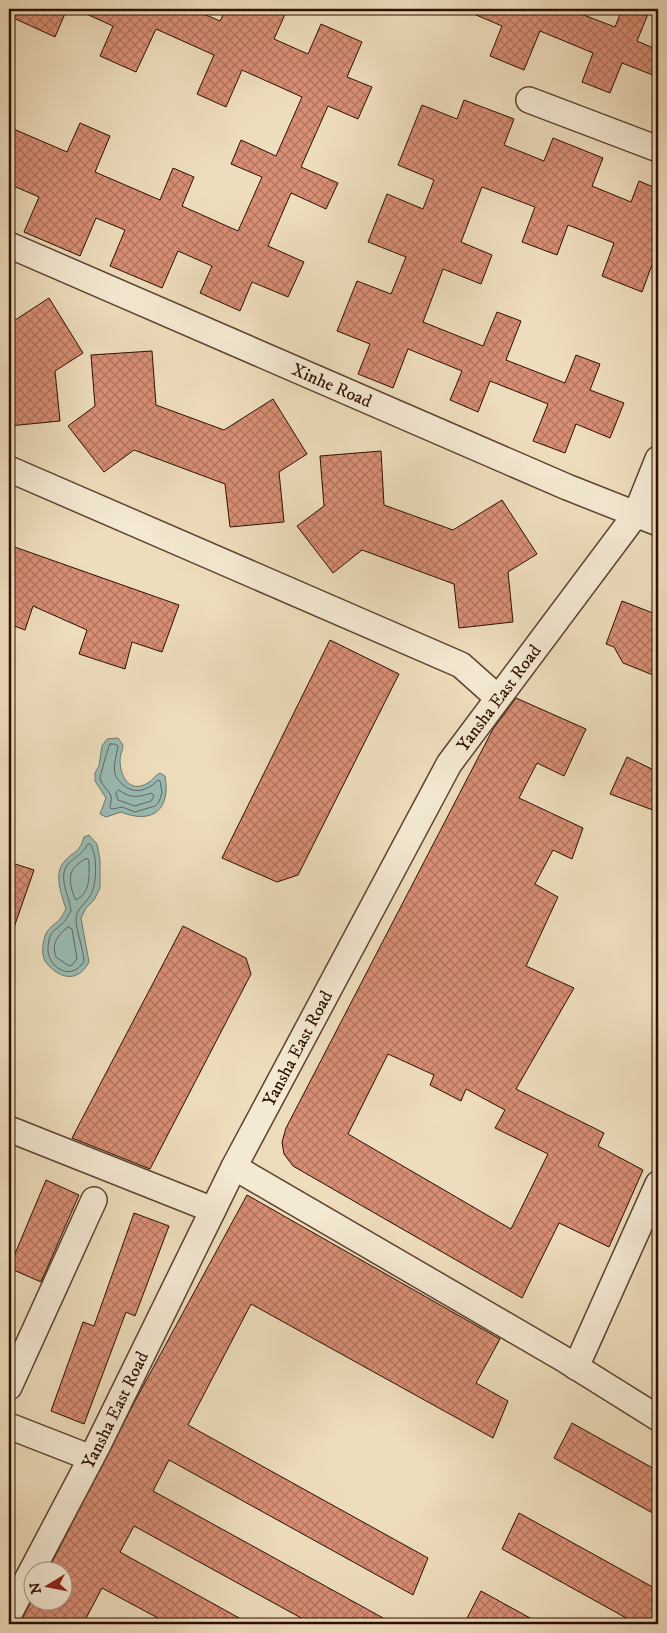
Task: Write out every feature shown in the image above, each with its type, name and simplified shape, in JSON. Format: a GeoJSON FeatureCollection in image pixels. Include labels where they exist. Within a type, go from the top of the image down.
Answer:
{"type":"FeatureCollection","features":[{"type":"Feature","properties":{"kind":"street"},"geometry":{"type":"LineString","coordinates":[[529,100],[658,149]]}},
{"type":"Feature","properties":{"kind":"street","name":"Xinhe Road"},"geometry":{"type":"LineString","coordinates":[[9,245],[567,487],[647,518]]}},
{"type":"Feature","properties":{"kind":"street","name":"Yansha East Road"},"geometry":{"type":"LineString","coordinates":[[9,1614],[91,1458],[234,1167],[449,764],[498,698],[647,518],[658,459]]}},
{"type":"Feature","properties":{"kind":"street"},"geometry":{"type":"LineString","coordinates":[[9,469],[461,665],[498,698]]}},
{"type":"Feature","properties":{"kind":"street"},"geometry":{"type":"LineString","coordinates":[[9,1129],[213,1210]]}},
{"type":"Feature","properties":{"kind":"street"},"geometry":{"type":"LineString","coordinates":[[234,1167],[576,1367],[658,1418]]}},
{"type":"Feature","properties":{"kind":"street"},"geometry":{"type":"LineString","coordinates":[[576,1367],[658,1184]]}},
{"type":"Feature","properties":{"kind":"street"},"geometry":{"type":"LineString","coordinates":[[9,1387],[94,1200]]}},
{"type":"Feature","properties":{"kind":"street"},"geometry":{"type":"LineString","coordinates":[[9,1426],[91,1458]]}},
{"type":"Feature","properties":{"kind":"water"},"geometry":{"type":"Polygon","coordinates":[[[118,738],[123,745],[120,766],[127,782],[131,785],[141,786],[160,773],[165,776],[165,797],[162,805],[151,815],[132,816],[121,812],[106,817],[100,814],[106,798],[95,781],[95,773],[99,766],[102,746],[107,739],[118,738]]]}},
{"type":"Feature","properties":{"kind":"water"},"geometry":{"type":"Polygon","coordinates":[[[89,835],[97,844],[100,860],[100,888],[81,918],[89,962],[77,975],[67,976],[51,968],[46,962],[43,955],[43,943],[48,931],[61,918],[66,909],[59,885],[61,867],[78,849],[84,837],[89,835]]]}},
{"type":"Feature","properties":{"kind":"building"},"geometry":{"type":"Polygon","coordinates":[[[9,9],[67,9],[55,37],[9,16],[9,9]]]}},
{"type":"Feature","properties":{"kind":"building"},"geometry":{"type":"Polygon","coordinates":[[[75,9],[192,9],[220,21],[226,9],[278,9],[286,12],[274,39],[308,54],[321,24],[362,42],[347,77],[372,87],[358,119],[328,106],[301,167],[338,183],[326,209],[291,193],[268,246],[304,262],[288,297],[252,282],[240,311],[200,293],[212,266],[178,251],[162,288],[110,266],[125,230],[96,218],[80,256],[24,232],[39,197],[9,184],[9,127],[67,152],[80,123],[110,136],[95,172],[160,200],[173,168],[194,177],[182,206],[238,231],[262,177],[231,164],[241,140],[276,156],[302,97],[242,70],[226,107],[197,94],[214,55],[156,29],[136,72],[100,56],[113,26],[75,9]]]}},
{"type":"Feature","properties":{"kind":"building"},"geometry":{"type":"Polygon","coordinates":[[[462,9],[568,9],[615,27],[622,9],[650,9],[637,41],[658,50],[658,77],[622,63],[610,93],[582,82],[593,53],[540,31],[524,70],[490,56],[502,26],[462,9]]]}},
{"type":"Feature","properties":{"kind":"building"},"geometry":{"type":"Polygon","coordinates":[[[464,100],[514,119],[504,145],[544,161],[553,138],[603,158],[592,186],[631,202],[639,181],[658,189],[658,264],[653,262],[642,292],[602,276],[614,243],[568,225],[557,255],[522,242],[535,207],[482,187],[461,242],[492,255],[481,284],[443,269],[423,322],[483,346],[497,312],[521,321],[506,360],[565,383],[576,355],[600,364],[590,390],[624,403],[610,438],[576,424],[565,453],[533,441],[548,404],[490,381],[478,412],[450,400],[462,371],[408,349],[393,388],[358,374],[370,344],[337,331],[357,281],[391,294],[406,257],[368,242],[387,194],[423,209],[434,180],[398,165],[422,105],[457,119],[464,100]]]}},
{"type":"Feature","properties":{"kind":"building"},"geometry":{"type":"Polygon","coordinates":[[[49,298],[83,353],[55,371],[60,421],[9,426],[9,324],[49,298]]]}},
{"type":"Feature","properties":{"kind":"building"},"geometry":{"type":"Polygon","coordinates":[[[152,351],[156,405],[224,430],[273,399],[307,454],[279,472],[284,522],[230,527],[225,484],[134,450],[104,472],[68,426],[95,406],[91,355],[152,351]]]}},
{"type":"Feature","properties":{"kind":"building"},"geometry":{"type":"Polygon","coordinates":[[[381,451],[384,505],[453,530],[502,500],[537,554],[508,572],[513,622],[459,628],[454,584],[362,550],[333,573],[297,526],[324,506],[320,456],[381,451]]]}},
{"type":"Feature","properties":{"kind":"building"},"geometry":{"type":"Polygon","coordinates":[[[9,545],[179,605],[162,652],[132,642],[125,669],[79,654],[87,630],[33,606],[25,630],[9,624],[9,545]]]}},
{"type":"Feature","properties":{"kind":"building"},"geometry":{"type":"Polygon","coordinates":[[[622,601],[658,615],[658,677],[623,663],[614,647],[606,644],[622,601]]]}},
{"type":"Feature","properties":{"kind":"building"},"geometry":{"type":"Polygon","coordinates":[[[330,640],[399,674],[298,875],[277,882],[222,858],[330,640]]]}},
{"type":"Feature","properties":{"kind":"building"},"geometry":{"type":"Polygon","coordinates":[[[516,698],[586,729],[564,776],[537,763],[519,798],[583,828],[572,859],[553,850],[535,884],[558,897],[526,966],[574,988],[516,1089],[604,1133],[598,1146],[643,1170],[609,1247],[559,1223],[522,1298],[293,1166],[284,1154],[282,1142],[286,1128],[493,729],[516,698]],[[388,1054],[348,1134],[511,1229],[548,1154],[495,1128],[505,1110],[466,1089],[461,1101],[430,1085],[434,1075],[388,1054]]]}},
{"type":"Feature","properties":{"kind":"building"},"geometry":{"type":"Polygon","coordinates":[[[627,757],[658,772],[658,812],[610,794],[627,757]]]}},
{"type":"Feature","properties":{"kind":"building"},"geometry":{"type":"Polygon","coordinates":[[[9,862],[34,870],[11,936],[9,935],[9,862]]]}},
{"type":"Feature","properties":{"kind":"building"},"geometry":{"type":"Polygon","coordinates":[[[183,926],[246,958],[251,974],[150,1169],[72,1138],[183,926]]]}},
{"type":"Feature","properties":{"kind":"building"},"geometry":{"type":"Polygon","coordinates":[[[46,1180],[79,1195],[41,1282],[9,1268],[46,1180]]]}},
{"type":"Feature","properties":{"kind":"building"},"geometry":{"type":"Polygon","coordinates":[[[247,1195],[500,1339],[476,1383],[508,1401],[493,1438],[251,1304],[188,1425],[428,1558],[413,1595],[169,1460],[153,1491],[394,1624],[312,1624],[134,1526],[120,1552],[250,1624],[169,1624],[102,1588],[83,1624],[19,1624],[27,1610],[72,1610],[72,1560],[53,1560],[135,1401],[247,1195]]]}},
{"type":"Feature","properties":{"kind":"building"},"geometry":{"type":"Polygon","coordinates":[[[134,1213],[169,1226],[135,1316],[126,1312],[84,1424],[51,1411],[83,1322],[94,1326],[134,1213]]]}},
{"type":"Feature","properties":{"kind":"building"},"geometry":{"type":"Polygon","coordinates":[[[572,1423],[658,1471],[658,1516],[554,1458],[572,1423]]]}},
{"type":"Feature","properties":{"kind":"building"},"geometry":{"type":"Polygon","coordinates":[[[519,1513],[658,1590],[658,1624],[637,1624],[502,1549],[519,1513]]]}},
{"type":"Feature","properties":{"kind":"building"},"geometry":{"type":"Polygon","coordinates":[[[481,1591],[541,1624],[464,1624],[481,1591]]]}}]}
